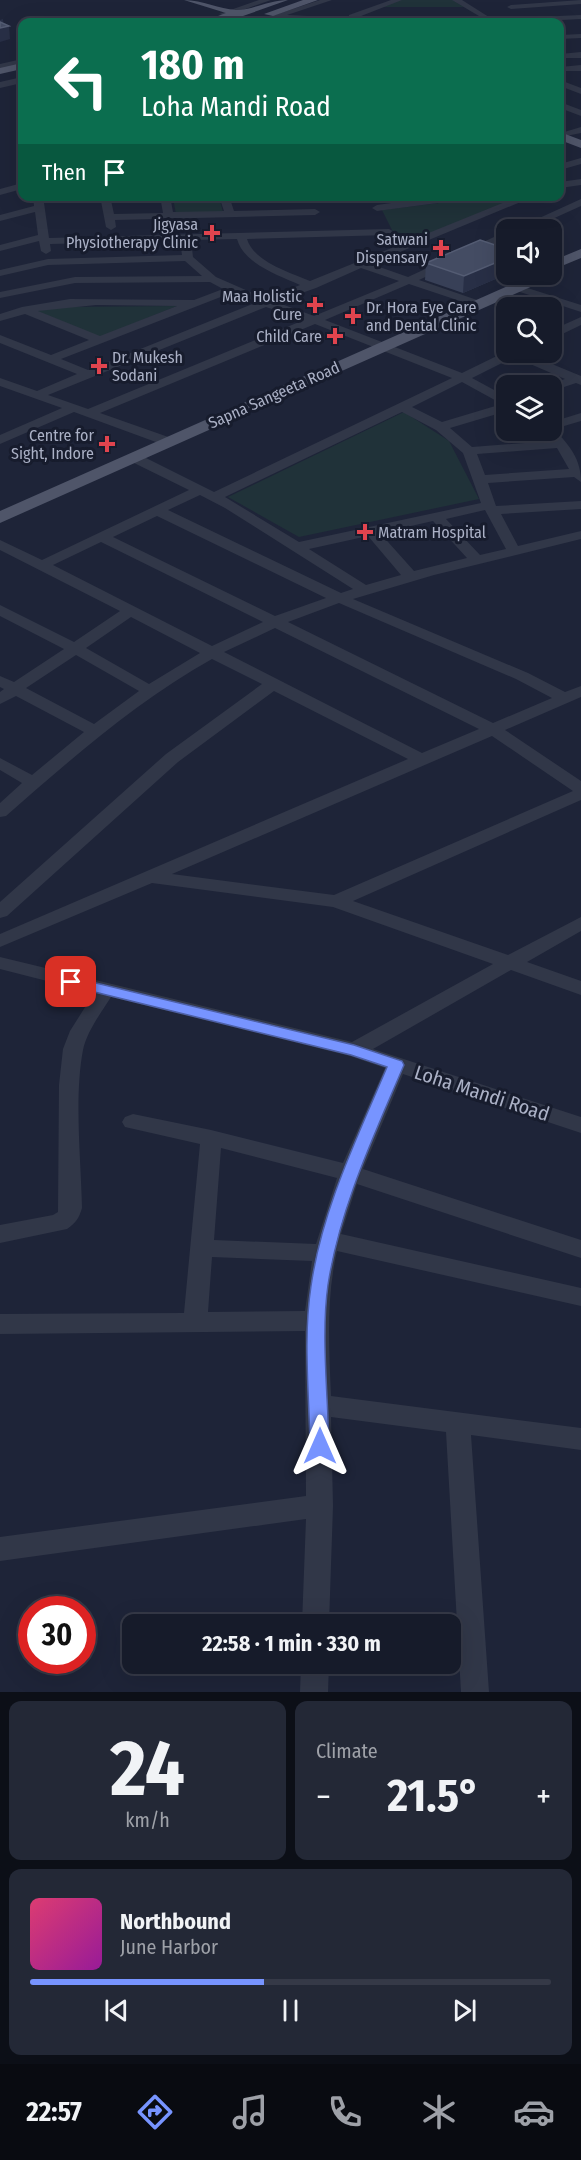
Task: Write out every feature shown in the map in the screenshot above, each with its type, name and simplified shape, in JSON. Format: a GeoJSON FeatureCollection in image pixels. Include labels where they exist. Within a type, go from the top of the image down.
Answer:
{"type":"FeatureCollection","features":[{"type":"Feature","properties":{"kind":"main road"},"geometry":{"type":"LineString","coordinates":[[175,0],[235,18],[313,0]]}},
{"type":"Feature","properties":{"kind":"main road"},"geometry":{"type":"LineString","coordinates":[[189,0],[235,18]]}},
{"type":"Feature","properties":{"kind":"main road"},"geometry":{"type":"LineString","coordinates":[[221,18],[283,0]]}},
{"type":"Feature","properties":{"kind":"main road"},"geometry":{"type":"LineString","coordinates":[[0,71],[18,65]]}},
{"type":"Feature","properties":{"kind":"main road"},"geometry":{"type":"LineString","coordinates":[[0,80],[18,75]]}},
{"type":"Feature","properties":{"kind":"main road"},"geometry":{"type":"LineString","coordinates":[[564,134],[581,139]]}},
{"type":"Feature","properties":{"kind":"main road"},"geometry":{"type":"LineString","coordinates":[[564,134],[581,144]]}},
{"type":"Feature","properties":{"kind":"main road","name":"Sapna Sangeeta Road"},"geometry":{"type":"LineString","coordinates":[[562,265],[581,253]]}},
{"type":"Feature","properties":{"kind":"main road","name":"Sapna Sangeeta Road"},"geometry":{"type":"LineString","coordinates":[[562,267],[581,260]]}},
{"type":"Feature","properties":{"kind":"main road","name":"Sapna Sangeeta Road"},"geometry":{"type":"LineString","coordinates":[[0,509],[164,440],[509,285]]}},
{"type":"Feature","properties":{"kind":"main road","name":"Sapna Sangeeta Road"},"geometry":{"type":"LineString","coordinates":[[377,346],[524,285]]}},
{"type":"Feature","properties":{"kind":"main road","name":"Sapna Sangeeta Road"},"geometry":{"type":"LineString","coordinates":[[0,518],[135,458],[164,440]]}},
{"type":"Feature","properties":{"kind":"street"},"geometry":{"type":"LineString","coordinates":[[235,18],[267,0]]}},
{"type":"Feature","properties":{"kind":"street"},"geometry":{"type":"LineString","coordinates":[[272,18],[328,0]]}},
{"type":"Feature","properties":{"kind":"street"},"geometry":{"type":"LineString","coordinates":[[350,18],[398,0]]}},
{"type":"Feature","properties":{"kind":"street"},"geometry":{"type":"LineString","coordinates":[[456,0],[488,18]]}},
{"type":"Feature","properties":{"kind":"street"},"geometry":{"type":"LineString","coordinates":[[500,0],[530,18]]}},
{"type":"Feature","properties":{"kind":"street"},"geometry":{"type":"LineString","coordinates":[[511,7],[581,2]]}},
{"type":"Feature","properties":{"kind":"street"},"geometry":{"type":"LineString","coordinates":[[447,9],[470,8]]}},
{"type":"Feature","properties":{"kind":"street"},"geometry":{"type":"LineString","coordinates":[[368,10],[402,10]]}},
{"type":"Feature","properties":{"kind":"street"},"geometry":{"type":"LineString","coordinates":[[275,17],[286,18]]}},
{"type":"Feature","properties":{"kind":"street"},"geometry":{"type":"LineString","coordinates":[[564,19],[581,18]]}},
{"type":"Feature","properties":{"kind":"street"},"geometry":{"type":"LineString","coordinates":[[564,25],[581,23]]}},
{"type":"Feature","properties":{"kind":"street"},"geometry":{"type":"LineString","coordinates":[[564,37],[581,36]]}},
{"type":"Feature","properties":{"kind":"street"},"geometry":{"type":"LineString","coordinates":[[564,55],[581,54]]}},
{"type":"Feature","properties":{"kind":"street"},"geometry":{"type":"LineString","coordinates":[[0,67],[18,65]]}},
{"type":"Feature","properties":{"kind":"street"},"geometry":{"type":"LineString","coordinates":[[564,69],[581,68]]}},
{"type":"Feature","properties":{"kind":"street"},"geometry":{"type":"LineString","coordinates":[[0,85],[18,81]]}},
{"type":"Feature","properties":{"kind":"street"},"geometry":{"type":"LineString","coordinates":[[564,84],[581,90]]}},
{"type":"Feature","properties":{"kind":"street"},"geometry":{"type":"LineString","coordinates":[[564,107],[581,113]]}},
{"type":"Feature","properties":{"kind":"street"},"geometry":{"type":"LineString","coordinates":[[564,133],[581,130]]}},
{"type":"Feature","properties":{"kind":"street"},"geometry":{"type":"LineString","coordinates":[[564,165],[581,160]]}},
{"type":"Feature","properties":{"kind":"street"},"geometry":{"type":"LineString","coordinates":[[564,184],[581,182]]}},
{"type":"Feature","properties":{"kind":"street"},"geometry":{"type":"LineString","coordinates":[[0,192],[18,187]]}},
{"type":"Feature","properties":{"kind":"street"},"geometry":{"type":"LineString","coordinates":[[38,201],[48,262]]}},
{"type":"Feature","properties":{"kind":"street"},"geometry":{"type":"LineString","coordinates":[[106,201],[113,240]]}},
{"type":"Feature","properties":{"kind":"street"},"geometry":{"type":"LineString","coordinates":[[167,201],[169,216]]}},
{"type":"Feature","properties":{"kind":"street"},"geometry":{"type":"LineString","coordinates":[[226,201],[230,215]]}},
{"type":"Feature","properties":{"kind":"street"},"geometry":{"type":"LineString","coordinates":[[312,201],[322,234]]}},
{"type":"Feature","properties":{"kind":"street"},"geometry":{"type":"LineString","coordinates":[[374,201],[383,220],[417,243]]}},
{"type":"Feature","properties":{"kind":"street"},"geometry":{"type":"LineString","coordinates":[[0,248],[44,239],[113,240],[322,234],[450,201]]}},
{"type":"Feature","properties":{"kind":"street"},"geometry":{"type":"LineString","coordinates":[[37,395],[518,201]]}},
{"type":"Feature","properties":{"kind":"street"},"geometry":{"type":"LineString","coordinates":[[543,219],[581,202]]}},
{"type":"Feature","properties":{"kind":"street"},"geometry":{"type":"LineString","coordinates":[[0,218],[39,208]]}},
{"type":"Feature","properties":{"kind":"street"},"geometry":{"type":"LineString","coordinates":[[109,217],[315,212]]}},
{"type":"Feature","properties":{"kind":"street"},"geometry":{"type":"LineString","coordinates":[[440,234],[496,253]]}},
{"type":"Feature","properties":{"kind":"street"},"geometry":{"type":"LineString","coordinates":[[241,236],[245,249],[266,265],[294,280],[312,286]]}},
{"type":"Feature","properties":{"kind":"street"},"geometry":{"type":"LineString","coordinates":[[185,238],[188,258],[212,279],[267,304],[314,319],[377,346],[463,378],[496,397]]}},
{"type":"Feature","properties":{"kind":"street"},"geometry":{"type":"LineString","coordinates":[[90,413],[410,280],[496,239]]}},
{"type":"Feature","properties":{"kind":"street"},"geometry":{"type":"LineString","coordinates":[[0,273],[48,262],[188,258]]}},
{"type":"Feature","properties":{"kind":"street"},"geometry":{"type":"LineString","coordinates":[[363,265],[473,302]]}},
{"type":"Feature","properties":{"kind":"street"},"geometry":{"type":"LineString","coordinates":[[0,295],[75,280],[212,279]]}},
{"type":"Feature","properties":{"kind":"street"},"geometry":{"type":"LineString","coordinates":[[518,288],[581,309]]}},
{"type":"Feature","properties":{"kind":"street"},"geometry":{"type":"LineString","coordinates":[[51,359],[232,289]]}},
{"type":"Feature","properties":{"kind":"street"},"geometry":{"type":"LineString","coordinates":[[0,318],[63,303],[194,303]]}},
{"type":"Feature","properties":{"kind":"street"},"geometry":{"type":"LineString","coordinates":[[26,310],[100,340]]}},
{"type":"Feature","properties":{"kind":"street"},"geometry":{"type":"LineString","coordinates":[[562,330],[581,321]]}},
{"type":"Feature","properties":{"kind":"street"},"geometry":{"type":"LineString","coordinates":[[562,333],[581,337]]}},
{"type":"Feature","properties":{"kind":"street"},"geometry":{"type":"LineString","coordinates":[[0,339],[90,375]]}},
{"type":"Feature","properties":{"kind":"street"},"geometry":{"type":"LineString","coordinates":[[215,497],[496,362]]}},
{"type":"Feature","properties":{"kind":"street"},"geometry":{"type":"LineString","coordinates":[[538,363],[564,374],[580,376]]}},
{"type":"Feature","properties":{"kind":"street"},"geometry":{"type":"LineString","coordinates":[[562,383],[580,376]]}},
{"type":"Feature","properties":{"kind":"street"},"geometry":{"type":"LineString","coordinates":[[0,382],[164,440]]}},
{"type":"Feature","properties":{"kind":"street"},"geometry":{"type":"LineString","coordinates":[[403,407],[441,427],[469,451],[490,507],[514,551]]}},
{"type":"Feature","properties":{"kind":"street"},"geometry":{"type":"LineString","coordinates":[[441,427],[496,407]]}},
{"type":"Feature","properties":{"kind":"street"},"geometry":{"type":"LineString","coordinates":[[3,436],[73,408]]}},
{"type":"Feature","properties":{"kind":"street"},"geometry":{"type":"LineString","coordinates":[[562,423],[581,417]]}},
{"type":"Feature","properties":{"kind":"street"},"geometry":{"type":"LineString","coordinates":[[480,479],[579,470],[558,441]]}},
{"type":"Feature","properties":{"kind":"street"},"geometry":{"type":"LineString","coordinates":[[469,451],[561,444]]}},
{"type":"Feature","properties":{"kind":"street"},"geometry":{"type":"LineString","coordinates":[[135,458],[215,497],[366,591]]}},
{"type":"Feature","properties":{"kind":"street"},"geometry":{"type":"LineString","coordinates":[[42,566],[200,490]]}},
{"type":"Feature","properties":{"kind":"street"},"geometry":{"type":"LineString","coordinates":[[296,547],[436,516],[490,507],[581,504]]}},
{"type":"Feature","properties":{"kind":"street"},"geometry":{"type":"LineString","coordinates":[[158,511],[339,598],[522,676],[573,695]]}},
{"type":"Feature","properties":{"kind":"street"},"geometry":{"type":"LineString","coordinates":[[436,516],[478,561]]}},
{"type":"Feature","properties":{"kind":"street"},"geometry":{"type":"LineString","coordinates":[[372,531],[412,578]]}},
{"type":"Feature","properties":{"kind":"street"},"geometry":{"type":"LineString","coordinates":[[0,812],[94,731],[186,666],[211,653],[275,623],[339,598],[581,535]]}},
{"type":"Feature","properties":{"kind":"street"},"geometry":{"type":"LineString","coordinates":[[102,537],[493,729],[581,789]]}},
{"type":"Feature","properties":{"kind":"street"},"geometry":{"type":"LineString","coordinates":[[0,544],[422,760]]}},
{"type":"Feature","properties":{"kind":"street"},"geometry":{"type":"LineString","coordinates":[[0,610],[73,647],[150,691]]}},
{"type":"Feature","properties":{"kind":"street"},"geometry":{"type":"LineString","coordinates":[[0,699],[16,690],[73,647],[130,611]]}},
{"type":"Feature","properties":{"kind":"street"},"geometry":{"type":"LineString","coordinates":[[0,681],[94,731]]}},
{"type":"Feature","properties":{"kind":"street"},"geometry":{"type":"LineString","coordinates":[[0,912],[172,758],[273,684]]}},
{"type":"Feature","properties":{"kind":"street"},"geometry":{"type":"LineString","coordinates":[[0,940],[573,695]]}},
{"type":"Feature","properties":{"kind":"street"},"geometry":{"type":"LineString","coordinates":[[0,763],[33,783]]}},
{"type":"Feature","properties":{"kind":"street"},"geometry":{"type":"LineString","coordinates":[[336,901],[581,794]]}},
{"type":"Feature","properties":{"kind":"street"},"geometry":{"type":"LineString","coordinates":[[150,876],[336,901],[581,988]]}},
{"type":"Feature","properties":{"kind":"street"},"geometry":{"type":"LineString","coordinates":[[354,1050],[581,923]]}},
{"type":"Feature","properties":{"kind":"street","name":"Loha Mandi Road"},"geometry":{"type":"LineString","coordinates":[[0,963],[354,1050],[581,1125]]}},
{"type":"Feature","properties":{"kind":"street"},"geometry":{"type":"LineString","coordinates":[[0,1234],[59,1223],[68,1217],[72,1208],[69,1086],[73,1049],[80,1031],[105,990]]}},
{"type":"Feature","properties":{"kind":"street"},"geometry":{"type":"LineString","coordinates":[[316,1614],[320,1506],[317,1321],[319,1288],[327,1247],[350,1173],[396,1065]]}},
{"type":"Feature","properties":{"kind":"street"},"geometry":{"type":"LineString","coordinates":[[133,1122],[211,1138],[350,1173],[581,1249]]}},
{"type":"Feature","properties":{"kind":"street"},"geometry":{"type":"LineString","coordinates":[[195,1322],[211,1138]]}},
{"type":"Feature","properties":{"kind":"street"},"geometry":{"type":"LineString","coordinates":[[201,1248],[327,1247],[581,1297]]}},
{"type":"Feature","properties":{"kind":"street"},"geometry":{"type":"LineString","coordinates":[[0,1324],[317,1321]]}},
{"type":"Feature","properties":{"kind":"street"},"geometry":{"type":"LineString","coordinates":[[319,1405],[581,1439]]}},
{"type":"Feature","properties":{"kind":"street"},"geometry":{"type":"LineString","coordinates":[[458,1423],[475,1692]]}},
{"type":"Feature","properties":{"kind":"street"},"geometry":{"type":"LineString","coordinates":[[0,1549],[320,1506]]}},
{"type":"Feature","properties":{"kind":"street"},"geometry":{"type":"LineString","coordinates":[[314,1692],[315,1674]]}},
{"type":"Feature","properties":{"kind":"shaded area"},"geometry":{"type":"Polygon","coordinates":[[[397,0],[453,0],[464,7],[377,7],[397,0]]]}},
{"type":"Feature","properties":{"kind":"shaded area"},"geometry":{"type":"Polygon","coordinates":[[[174,201],[220,201],[223,212],[176,214],[174,201]]]}},
{"type":"Feature","properties":{"kind":"shaded area"},"geometry":{"type":"Polygon","coordinates":[[[455,201],[510,201],[424,236],[393,232],[382,210],[455,201]]]}},
{"type":"Feature","properties":{"kind":"shaded area"},"geometry":{"type":"Polygon","coordinates":[[[177,306],[100,337],[37,311],[55,307],[177,306]]]}},
{"type":"Feature","properties":{"kind":"shaded area"},"geometry":{"type":"Polygon","coordinates":[[[404,412],[449,441],[479,499],[299,537],[228,497],[404,412]]]}},
{"type":"Feature","properties":{"kind":"building"},"geometry":{"type":"Polygon","coordinates":[[[0,22],[9,26],[0,28],[0,22]]]}},
{"type":"Feature","properties":{"kind":"building"},"geometry":{"type":"Polygon","coordinates":[[[480,240],[496,245],[496,263],[464,276],[426,263],[480,240]]]}},
{"type":"Feature","properties":{"kind":"place","name":"Jigyasa Physiotherapy Clinic"},"geometry":{"type":"Point","coordinates":[212,233]}},
{"type":"Feature","properties":{"kind":"place","name":"Satwani Dispensary"},"geometry":{"type":"Point","coordinates":[441,248]}},
{"type":"Feature","properties":{"kind":"place","name":"Maa Holistic Cure"},"geometry":{"type":"Point","coordinates":[315,305]}},
{"type":"Feature","properties":{"kind":"place","name":"Dr. Hora Eye Care and Dental Clinic"},"geometry":{"type":"Point","coordinates":[353,316]}},
{"type":"Feature","properties":{"kind":"place","name":"Child Care"},"geometry":{"type":"Point","coordinates":[335,336]}},
{"type":"Feature","properties":{"kind":"place","name":"Dr. Mukesh Sodani"},"geometry":{"type":"Point","coordinates":[99,366]}},
{"type":"Feature","properties":{"kind":"place","name":"Centre for Sight, Indore"},"geometry":{"type":"Point","coordinates":[107,444]}},
{"type":"Feature","properties":{"kind":"place","name":"Matram Hospital"},"geometry":{"type":"Point","coordinates":[365,532]}},
{"type":"Feature","properties":{"kind":"route"},"geometry":{"type":"LineString","coordinates":[[71,982],[354,1050],[396,1065],[350,1173],[328,1240],[319,1288],[317,1321],[320,1446]]}}]}
